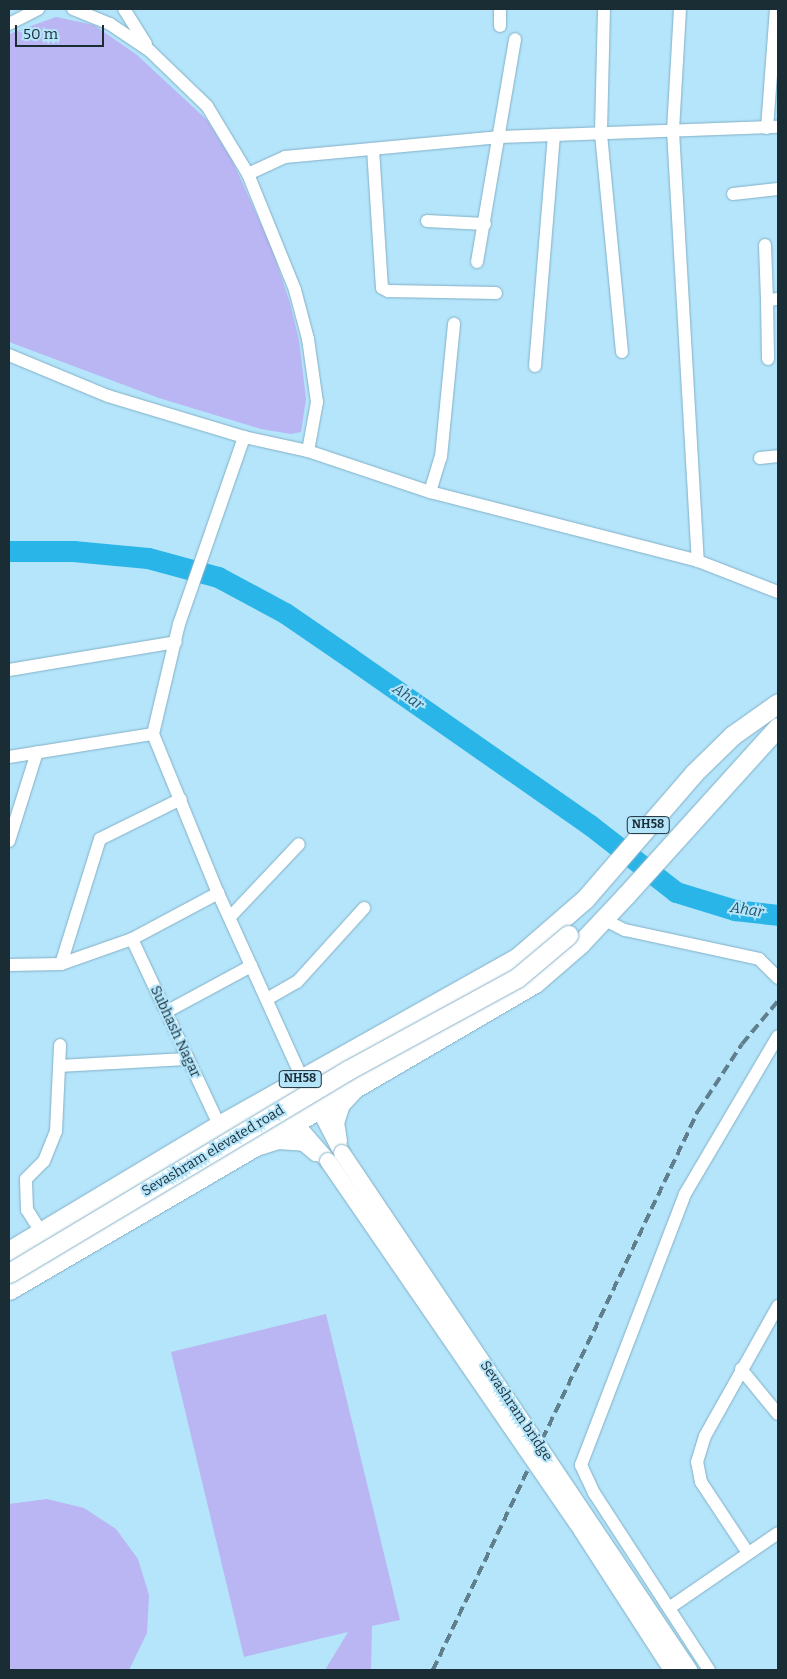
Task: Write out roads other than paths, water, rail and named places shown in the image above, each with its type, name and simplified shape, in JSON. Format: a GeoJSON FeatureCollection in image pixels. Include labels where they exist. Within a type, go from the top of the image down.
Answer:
{"type":"FeatureCollection","features":[{"type":"Feature","properties":{"kind":"highway","name":"NH58"},"geometry":{"type":"LineString","coordinates":[[9,1251],[219,1125],[518,957],[584,899],[694,773],[733,735],[778,703]]}},
{"type":"Feature","properties":{"kind":"highway","name":"NH58"},"geometry":{"type":"LineString","coordinates":[[9,1290],[535,984],[580,944],[601,918],[626,896],[778,727]]}},
{"type":"Feature","properties":{"kind":"highway"},"geometry":{"type":"LineString","coordinates":[[568,935],[584,899]]}},
{"type":"Feature","properties":{"kind":"highway"},"geometry":{"type":"LineString","coordinates":[[568,935],[601,918]]}},
{"type":"Feature","properties":{"kind":"highway","name":"Sevashram elevated road"},"geometry":{"type":"LineString","coordinates":[[9,1273],[348,1070],[517,978],[568,935]]}},
{"type":"Feature","properties":{"kind":"main road"},"geometry":{"type":"LineString","coordinates":[[302,1078],[320,1109],[335,1157]]}},
{"type":"Feature","properties":{"kind":"main road"},"geometry":{"type":"LineString","coordinates":[[335,1157],[336,1123],[342,1104],[362,1083]]}},
{"type":"Feature","properties":{"kind":"main road"},"geometry":{"type":"LineString","coordinates":[[271,1096],[296,1124],[335,1157]]}},
{"type":"Feature","properties":{"kind":"main road"},"geometry":{"type":"LineString","coordinates":[[256,1148],[278,1142],[304,1144],[335,1157]]}},
{"type":"Feature","properties":{"kind":"main road","name":"Sevashram bridge"},"geometry":{"type":"LineString","coordinates":[[335,1157],[672,1670]]}},
{"type":"Feature","properties":{"kind":"main road","name":"Sevashram bridge"},"geometry":{"type":"LineString","coordinates":[[335,1157],[688,1670]]}},
{"type":"Feature","properties":{"kind":"street"},"geometry":{"type":"LineString","coordinates":[[9,24],[38,9]]}},
{"type":"Feature","properties":{"kind":"street"},"geometry":{"type":"LineString","coordinates":[[73,9],[110,24],[150,51],[208,106],[248,174],[295,290],[308,339],[317,402],[308,451]]}},
{"type":"Feature","properties":{"kind":"street"},"geometry":{"type":"LineString","coordinates":[[124,9],[150,51]]}},
{"type":"Feature","properties":{"kind":"street"},"geometry":{"type":"LineString","coordinates":[[500,9],[500,26]]}},
{"type":"Feature","properties":{"kind":"street"},"geometry":{"type":"LineString","coordinates":[[604,9],[601,134],[622,352]]}},
{"type":"Feature","properties":{"kind":"street"},"geometry":{"type":"LineString","coordinates":[[680,9],[673,131],[698,561]]}},
{"type":"Feature","properties":{"kind":"street"},"geometry":{"type":"LineString","coordinates":[[248,174],[285,157],[500,137],[773,127],[776,9]]}},
{"type":"Feature","properties":{"kind":"street"},"geometry":{"type":"LineString","coordinates":[[477,262],[500,137],[515,39]]}},
{"type":"Feature","properties":{"kind":"street"},"geometry":{"type":"LineString","coordinates":[[535,366],[554,135]]}},
{"type":"Feature","properties":{"kind":"street"},"geometry":{"type":"LineString","coordinates":[[373,149],[382,288],[388,291],[496,293]]}},
{"type":"Feature","properties":{"kind":"street"},"geometry":{"type":"LineString","coordinates":[[733,194],[778,189]]}},
{"type":"Feature","properties":{"kind":"street"},"geometry":{"type":"LineString","coordinates":[[427,221],[485,224]]}},
{"type":"Feature","properties":{"kind":"street"},"geometry":{"type":"LineString","coordinates":[[765,245],[772,299],[768,359]]}},
{"type":"Feature","properties":{"kind":"street"},"geometry":{"type":"LineString","coordinates":[[430,492],[442,458],[454,324]]}},
{"type":"Feature","properties":{"kind":"street"},"geometry":{"type":"LineString","coordinates":[[9,355],[108,396],[244,437],[308,451],[430,492],[698,561],[778,592]]}},
{"type":"Feature","properties":{"kind":"street"},"geometry":{"type":"LineString","coordinates":[[244,437],[218,519],[179,624],[153,734],[218,893],[302,1078]]}},
{"type":"Feature","properties":{"kind":"street"},"geometry":{"type":"LineString","coordinates":[[760,458],[778,456]]}},
{"type":"Feature","properties":{"kind":"street"},"geometry":{"type":"LineString","coordinates":[[9,670],[176,642]]}},
{"type":"Feature","properties":{"kind":"street"},"geometry":{"type":"LineString","coordinates":[[9,756],[153,734]]}},
{"type":"Feature","properties":{"kind":"street"},"geometry":{"type":"LineString","coordinates":[[9,841],[37,752]]}},
{"type":"Feature","properties":{"kind":"street"},"geometry":{"type":"LineString","coordinates":[[61,964],[100,839],[180,799]]}},
{"type":"Feature","properties":{"kind":"street"},"geometry":{"type":"LineString","coordinates":[[230,917],[299,844]]}},
{"type":"Feature","properties":{"kind":"street"},"geometry":{"type":"LineString","coordinates":[[9,965],[61,964],[132,939],[218,893]]}},
{"type":"Feature","properties":{"kind":"street"},"geometry":{"type":"LineString","coordinates":[[267,999],[297,982],[364,908]]}},
{"type":"Feature","properties":{"kind":"street"},"geometry":{"type":"LineString","coordinates":[[601,918],[625,930],[759,959],[778,978]]}},
{"type":"Feature","properties":{"kind":"street","name":"Subhash Nagar"},"geometry":{"type":"LineString","coordinates":[[132,939],[185,1058],[219,1125]]}},
{"type":"Feature","properties":{"kind":"street"},"geometry":{"type":"LineString","coordinates":[[166,1012],[251,966]]}},
{"type":"Feature","properties":{"kind":"street"},"geometry":{"type":"LineString","coordinates":[[709,1670],[594,1493],[581,1465],[685,1194],[778,1036]]}},
{"type":"Feature","properties":{"kind":"street"},"geometry":{"type":"LineString","coordinates":[[41,1232],[27,1210],[26,1179],[44,1161],[52,1144],[60,1066],[60,1045]]}},
{"type":"Feature","properties":{"kind":"street"},"geometry":{"type":"LineString","coordinates":[[60,1066],[185,1058]]}},
{"type":"Feature","properties":{"kind":"street"},"geometry":{"type":"LineString","coordinates":[[748,1553],[700,1482],[697,1462],[705,1436],[778,1306]]}},
{"type":"Feature","properties":{"kind":"street"},"geometry":{"type":"LineString","coordinates":[[741,1369],[778,1414]]}},
{"type":"Feature","properties":{"kind":"street"},"geometry":{"type":"LineString","coordinates":[[669,1608],[778,1533]]}},
{"type":"Feature","properties":{"kind":"waterway","name":"Ahar"},"geometry":{"type":"LineString","coordinates":[[9,551],[73,551],[148,558],[218,577],[285,613],[349,657],[590,825],[676,892],[735,910],[778,915]]}},
{"type":"Feature","properties":{"kind":"railway"},"geometry":{"type":"LineString","coordinates":[[433,1670],[698,1111],[742,1044],[778,1001]]}}]}
